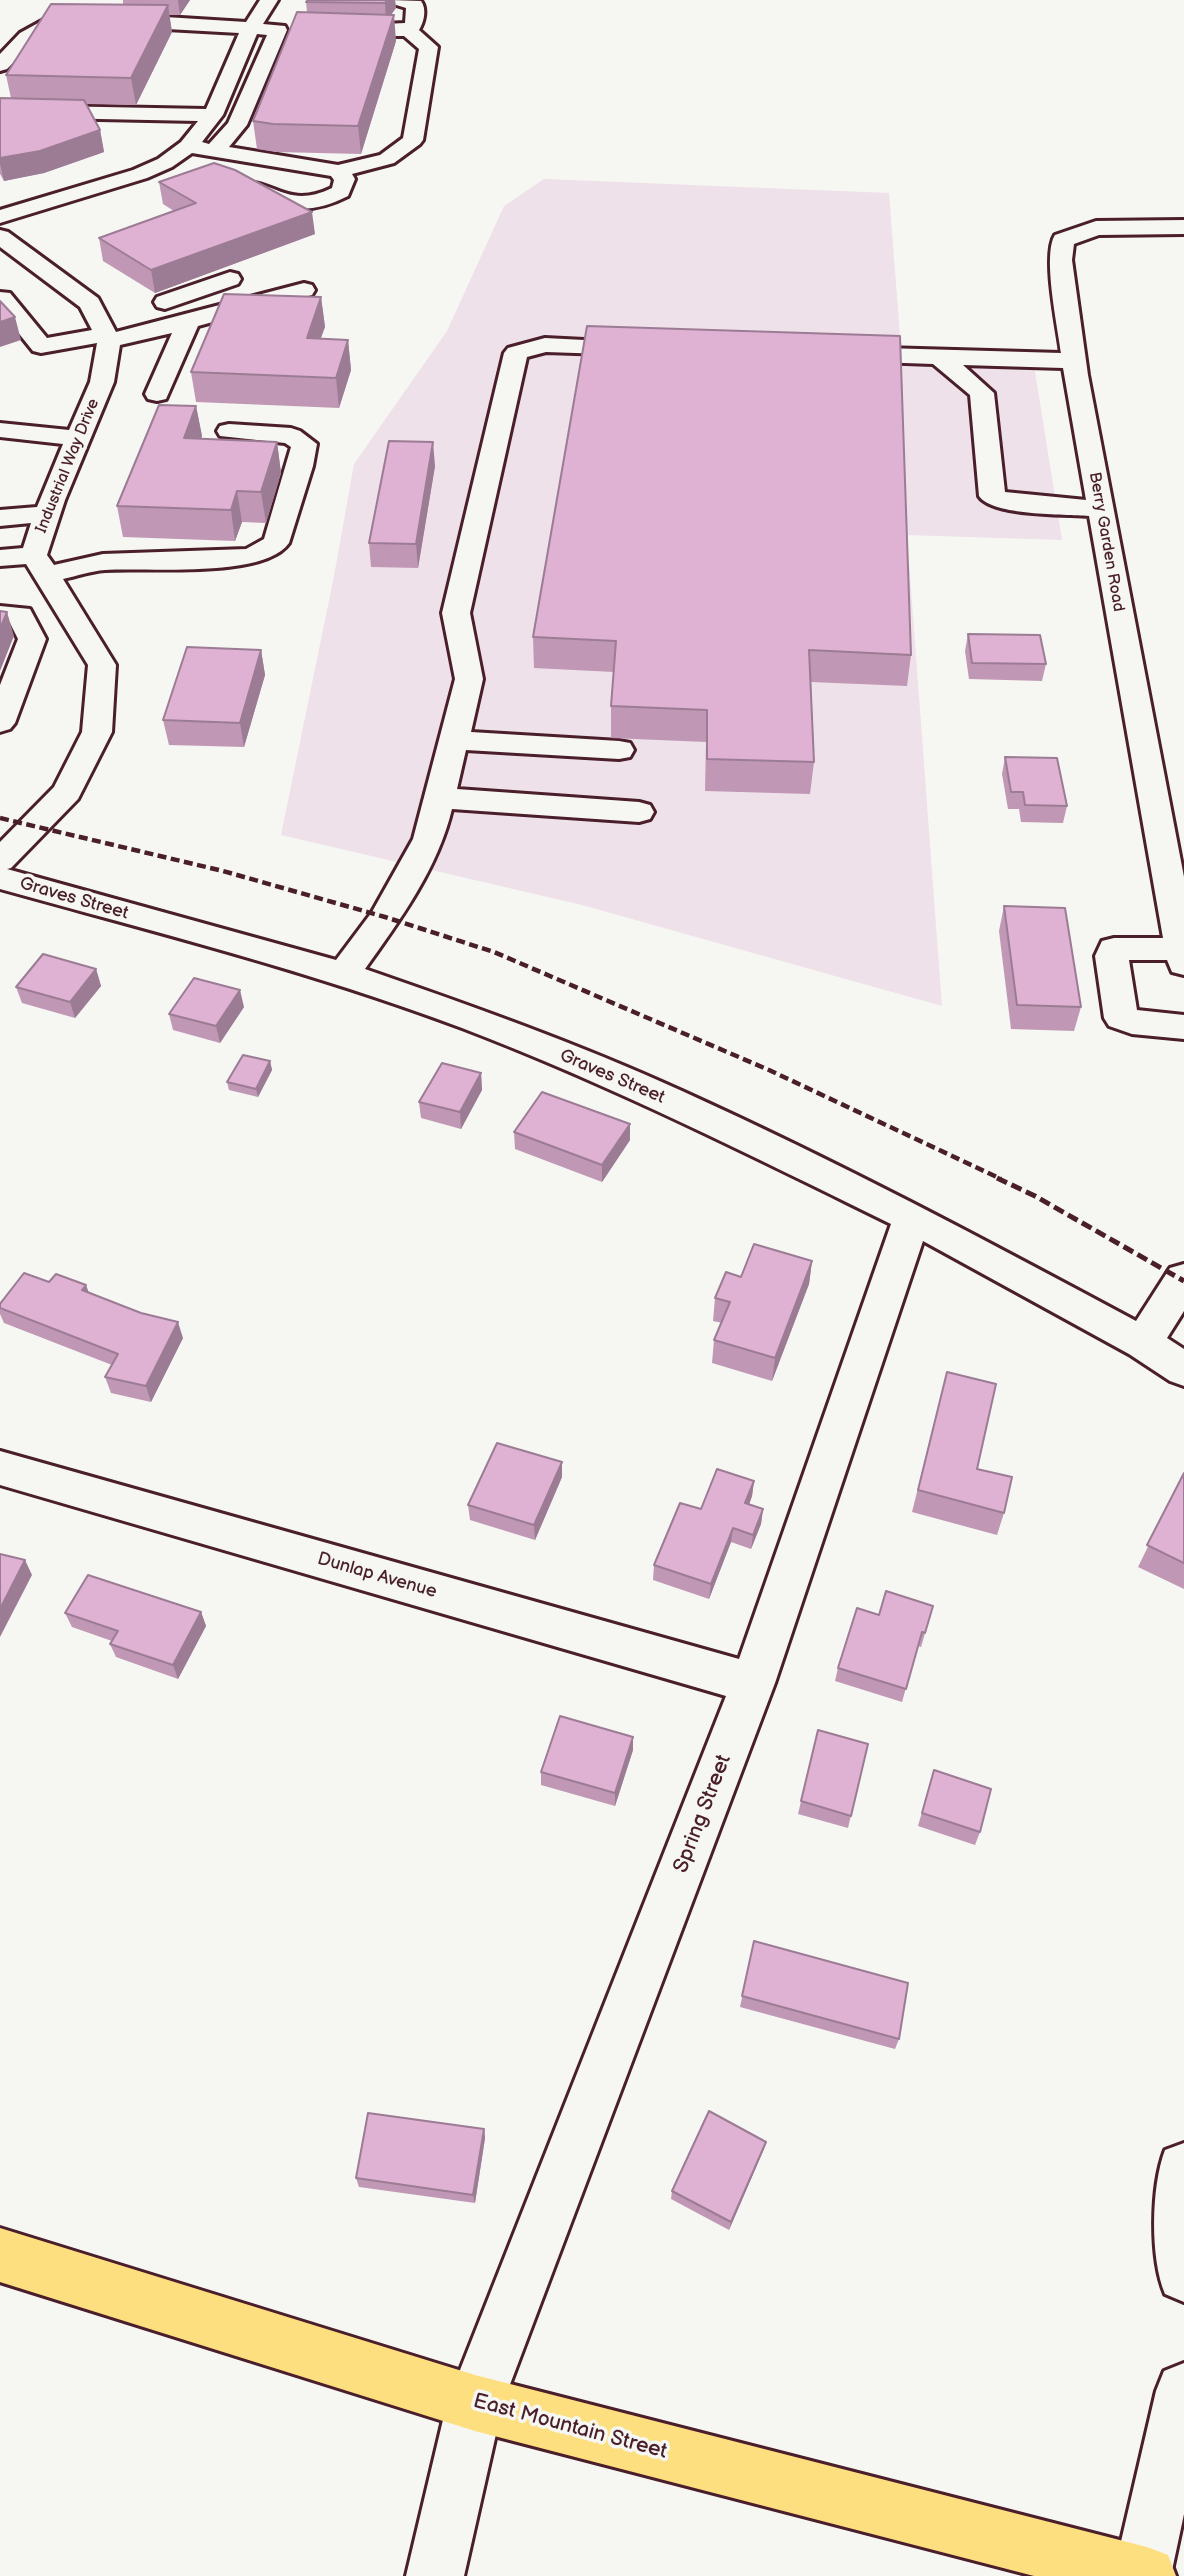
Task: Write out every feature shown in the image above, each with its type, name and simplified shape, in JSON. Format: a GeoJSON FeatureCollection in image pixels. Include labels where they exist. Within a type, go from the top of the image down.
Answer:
{"type":"FeatureCollection","features":[{"type":"Feature","properties":{"kind":"main road","name":"East Mountain Street"},"geometry":{"type":"LineString","coordinates":[[0,2255],[475,2403],[1145,2575]]}},
{"type":"Feature","properties":{"kind":"street"},"geometry":{"type":"LineString","coordinates":[[0,217],[155,167],[188,146],[213,115],[250,30],[268,0]]}},
{"type":"Feature","properties":{"kind":"street"},"geometry":{"type":"LineString","coordinates":[[399,0],[415,5],[414,23],[409,31]]}},
{"type":"Feature","properties":{"kind":"street"},"geometry":{"type":"LineString","coordinates":[[0,65],[27,37],[51,22],[149,22],[285,30],[237,125],[214,151]]}},
{"type":"Feature","properties":{"kind":"street"},"geometry":{"type":"LineString","coordinates":[[188,146],[338,172],[387,159],[413,140],[429,47],[409,31],[370,30]]}},
{"type":"Feature","properties":{"kind":"street"},"geometry":{"type":"LineString","coordinates":[[0,111],[213,115]]}},
{"type":"Feature","properties":{"kind":"street"},"geometry":{"type":"LineString","coordinates":[[155,167],[186,174]]}},
{"type":"Feature","properties":{"kind":"street"},"geometry":{"type":"LineString","coordinates":[[231,181],[285,202],[304,205],[323,203],[341,192],[345,178],[338,172]]}},
{"type":"Feature","properties":{"kind":"street","name":"Berry Garden Road"},"geometry":{"type":"LineString","coordinates":[[1183,957],[1074,361],[1062,260],[1063,240],[1096,228],[1184,227]]}},
{"type":"Feature","properties":{"kind":"street"},"geometry":{"type":"LineString","coordinates":[[0,237],[41,287],[90,303],[110,328]]}},
{"type":"Feature","properties":{"kind":"street"},"geometry":{"type":"LineString","coordinates":[[146,309],[230,279]]}},
{"type":"Feature","properties":{"kind":"street"},"geometry":{"type":"LineString","coordinates":[[41,287],[1,299],[41,346],[110,328],[150,332],[304,290]]}},
{"type":"Feature","properties":{"kind":"street"},"geometry":{"type":"LineString","coordinates":[[157,394],[189,321]]}},
{"type":"Feature","properties":{"kind":"street","name":"Industrial Way Drive"},"geometry":{"type":"LineString","coordinates":[[41,565],[47,514],[102,382],[110,328]]}},
{"type":"Feature","properties":{"kind":"street"},"geometry":{"type":"LineString","coordinates":[[344,974],[385,916],[429,839],[469,679],[456,613],[516,353],[545,345],[654,349]]}},
{"type":"Feature","properties":{"kind":"street"},"geometry":{"type":"LineString","coordinates":[[831,354],[1074,361]]}},
{"type":"Feature","properties":{"kind":"street"},"geometry":{"type":"LineString","coordinates":[[939,357],[982,393],[992,496],[1010,502],[1100,509]]}},
{"type":"Feature","properties":{"kind":"street"},"geometry":{"type":"LineString","coordinates":[[0,430],[78,438]]}},
{"type":"Feature","properties":{"kind":"street"},"geometry":{"type":"LineString","coordinates":[[0,558],[41,565],[210,560],[252,556],[276,543],[300,466],[304,444],[291,436],[229,431]]}},
{"type":"Feature","properties":{"kind":"street"},"geometry":{"type":"LineString","coordinates":[[0,518],[47,514]]}},
{"type":"Feature","properties":{"kind":"street"},"geometry":{"type":"LineString","coordinates":[[0,861],[67,792],[97,732],[102,665],[41,565]]}},
{"type":"Feature","properties":{"kind":"street"},"geometry":{"type":"LineString","coordinates":[[0,614],[20,615],[32,639],[0,723]]}},
{"type":"Feature","properties":{"kind":"street"},"geometry":{"type":"LineString","coordinates":[[454,740],[619,750]]}},
{"type":"Feature","properties":{"kind":"street"},"geometry":{"type":"LineString","coordinates":[[440,798],[639,812]]}},
{"type":"Feature","properties":{"kind":"street","name":"Graves Street"},"geometry":{"type":"LineString","coordinates":[[0,878],[344,974],[475,1020],[668,1100],[912,1218],[1143,1343],[1184,1370]]}},
{"type":"Feature","properties":{"kind":"street"},"geometry":{"type":"LineString","coordinates":[[1183,957],[1124,947],[1114,949],[1112,956],[1121,1018],[1132,1023],[1184,1027]]}},
{"type":"Feature","properties":{"kind":"street","name":"Spring Street"},"geometry":{"type":"LineString","coordinates":[[435,2576],[475,2403],[753,1683],[912,1218]]}},
{"type":"Feature","properties":{"kind":"street"},"geometry":{"type":"LineString","coordinates":[[1143,1343],[1184,1279]]}},
{"type":"Feature","properties":{"kind":"street","name":"Dunlap Avenue"},"geometry":{"type":"LineString","coordinates":[[0,1468],[753,1683]]}},
{"type":"Feature","properties":{"kind":"street"},"geometry":{"type":"LineString","coordinates":[[1184,2169],[1181,2255],[1184,2276]]}},
{"type":"Feature","properties":{"kind":"street"},"geometry":{"type":"LineString","coordinates":[[1145,2575],[1174,2426],[1184,2391]]}},
{"type":"Feature","properties":{"kind":"shaded area"},"geometry":{"type":"Polygon","coordinates":[[[544,179],[889,193],[901,349],[1032,353],[1062,540],[907,535],[942,1006],[582,905],[281,835],[354,464],[447,331],[504,206],[544,179]]]}},
{"type":"Feature","properties":{"kind":"building"},"geometry":{"type":"Polygon","coordinates":[[[387,0],[385,3],[306,2],[387,0]]]}},
{"type":"Feature","properties":{"kind":"building"},"geometry":{"type":"Polygon","coordinates":[[[51,4],[168,5],[131,78],[6,75],[51,4]]]}},
{"type":"Feature","properties":{"kind":"building"},"geometry":{"type":"Polygon","coordinates":[[[297,12],[394,15],[358,126],[253,121],[297,12]]]}},
{"type":"Feature","properties":{"kind":"building"},"geometry":{"type":"Polygon","coordinates":[[[0,98],[84,100],[100,130],[40,151],[0,158],[0,98]]]}},
{"type":"Feature","properties":{"kind":"building"},"geometry":{"type":"Polygon","coordinates":[[[214,163],[235,170],[312,212],[151,270],[99,238],[196,203],[159,182],[214,163]]]}},
{"type":"Feature","properties":{"kind":"building"},"geometry":{"type":"Polygon","coordinates":[[[224,294],[321,297],[307,338],[348,340],[336,378],[191,372],[224,294]]]}},
{"type":"Feature","properties":{"kind":"building"},"geometry":{"type":"Polygon","coordinates":[[[0,301],[15,317],[0,322],[0,301]]]}},
{"type":"Feature","properties":{"kind":"building"},"geometry":{"type":"Polygon","coordinates":[[[587,326],[900,336],[911,655],[809,650],[814,762],[707,759],[707,710],[611,706],[616,641],[533,637],[587,326]]]}},
{"type":"Feature","properties":{"kind":"building"},"geometry":{"type":"Polygon","coordinates":[[[159,405],[196,406],[184,438],[277,442],[261,492],[237,491],[231,510],[117,506],[159,405]]]}},
{"type":"Feature","properties":{"kind":"building"},"geometry":{"type":"Polygon","coordinates":[[[389,441],[433,442],[416,544],[369,543],[389,441]]]}},
{"type":"Feature","properties":{"kind":"building"},"geometry":{"type":"Polygon","coordinates":[[[0,611],[7,612],[0,629],[0,611]]]}},
{"type":"Feature","properties":{"kind":"building"},"geometry":{"type":"Polygon","coordinates":[[[968,634],[1040,635],[1046,664],[972,663],[968,634]]]}},
{"type":"Feature","properties":{"kind":"building"},"geometry":{"type":"Polygon","coordinates":[[[187,647],[261,650],[240,723],[163,720],[187,647]]]}},
{"type":"Feature","properties":{"kind":"building"},"geometry":{"type":"Polygon","coordinates":[[[1005,757],[1057,758],[1067,806],[1025,805],[1023,792],[1011,792],[1005,757]]]}},
{"type":"Feature","properties":{"kind":"building"},"geometry":{"type":"Polygon","coordinates":[[[1004,906],[1065,908],[1081,1007],[1017,1005],[1004,906]]]}},
{"type":"Feature","properties":{"kind":"building"},"geometry":{"type":"Polygon","coordinates":[[[43,954],[96,969],[70,1002],[16,987],[43,954]]]}},
{"type":"Feature","properties":{"kind":"building"},"geometry":{"type":"Polygon","coordinates":[[[194,978],[240,990],[216,1026],[169,1014],[194,978]]]}},
{"type":"Feature","properties":{"kind":"building"},"geometry":{"type":"Polygon","coordinates":[[[243,1055],[270,1061],[256,1089],[227,1082],[243,1055]]]}},
{"type":"Feature","properties":{"kind":"building"},"geometry":{"type":"Polygon","coordinates":[[[442,1063],[481,1073],[460,1112],[419,1102],[442,1063]]]}},
{"type":"Feature","properties":{"kind":"building"},"geometry":{"type":"Polygon","coordinates":[[[542,1092],[630,1124],[602,1165],[514,1132],[542,1092]]]}},
{"type":"Feature","properties":{"kind":"building"},"geometry":{"type":"Polygon","coordinates":[[[754,1244],[812,1261],[775,1358],[714,1340],[730,1302],[715,1298],[726,1272],[741,1277],[754,1244]]]}},
{"type":"Feature","properties":{"kind":"building"},"geometry":{"type":"Polygon","coordinates":[[[24,1273],[49,1282],[56,1274],[86,1285],[82,1290],[141,1313],[178,1322],[146,1386],[105,1377],[118,1354],[0,1308],[0,1304],[24,1273]]]}},
{"type":"Feature","properties":{"kind":"building"},"geometry":{"type":"Polygon","coordinates":[[[947,1372],[996,1384],[977,1469],[1012,1477],[1004,1513],[918,1490],[947,1372]]]}},
{"type":"Feature","properties":{"kind":"building"},"geometry":{"type":"Polygon","coordinates":[[[497,1443],[562,1462],[534,1525],[468,1505],[497,1443]]]}},
{"type":"Feature","properties":{"kind":"building"},"geometry":{"type":"Polygon","coordinates":[[[717,1469],[754,1481],[745,1503],[763,1509],[753,1535],[733,1528],[711,1584],[654,1565],[680,1503],[701,1509],[717,1469]]]}},
{"type":"Feature","properties":{"kind":"building"},"geometry":{"type":"Polygon","coordinates":[[[1184,1473],[1184,1563],[1147,1545],[1184,1473]]]}},
{"type":"Feature","properties":{"kind":"building"},"geometry":{"type":"Polygon","coordinates":[[[0,1554],[25,1560],[0,1609],[0,1554]]]}},
{"type":"Feature","properties":{"kind":"building"},"geometry":{"type":"Polygon","coordinates":[[[88,1575],[201,1612],[173,1665],[110,1644],[118,1631],[65,1613],[88,1575]]]}},
{"type":"Feature","properties":{"kind":"building"},"geometry":{"type":"Polygon","coordinates":[[[886,1591],[933,1606],[925,1633],[922,1632],[906,1689],[838,1668],[857,1608],[879,1615],[886,1591]]]}},
{"type":"Feature","properties":{"kind":"building"},"geometry":{"type":"Polygon","coordinates":[[[560,1716],[633,1737],[615,1793],[541,1772],[560,1716]]]}},
{"type":"Feature","properties":{"kind":"building"},"geometry":{"type":"Polygon","coordinates":[[[818,1730],[868,1744],[851,1816],[801,1801],[818,1730]]]}},
{"type":"Feature","properties":{"kind":"building"},"geometry":{"type":"Polygon","coordinates":[[[934,1770],[991,1789],[980,1832],[922,1813],[934,1770]]]}},
{"type":"Feature","properties":{"kind":"building"},"geometry":{"type":"Polygon","coordinates":[[[754,1941],[908,1983],[899,2039],[742,1996],[754,1941]]]}},
{"type":"Feature","properties":{"kind":"building"},"geometry":{"type":"Polygon","coordinates":[[[709,2111],[766,2142],[731,2222],[672,2191],[709,2111]]]}},
{"type":"Feature","properties":{"kind":"building"},"geometry":{"type":"Polygon","coordinates":[[[368,2113],[484,2129],[473,2195],[356,2178],[368,2113]]]}},
{"type":"Feature","properties":{"kind":"railway"},"geometry":{"type":"LineString","coordinates":[[0,818],[223,871],[385,917],[494,952],[769,1070],[1001,1179]]}},
{"type":"Feature","properties":{"kind":"railway"},"geometry":{"type":"LineString","coordinates":[[997,1178],[1035,1196],[1184,1281]]}}]}
